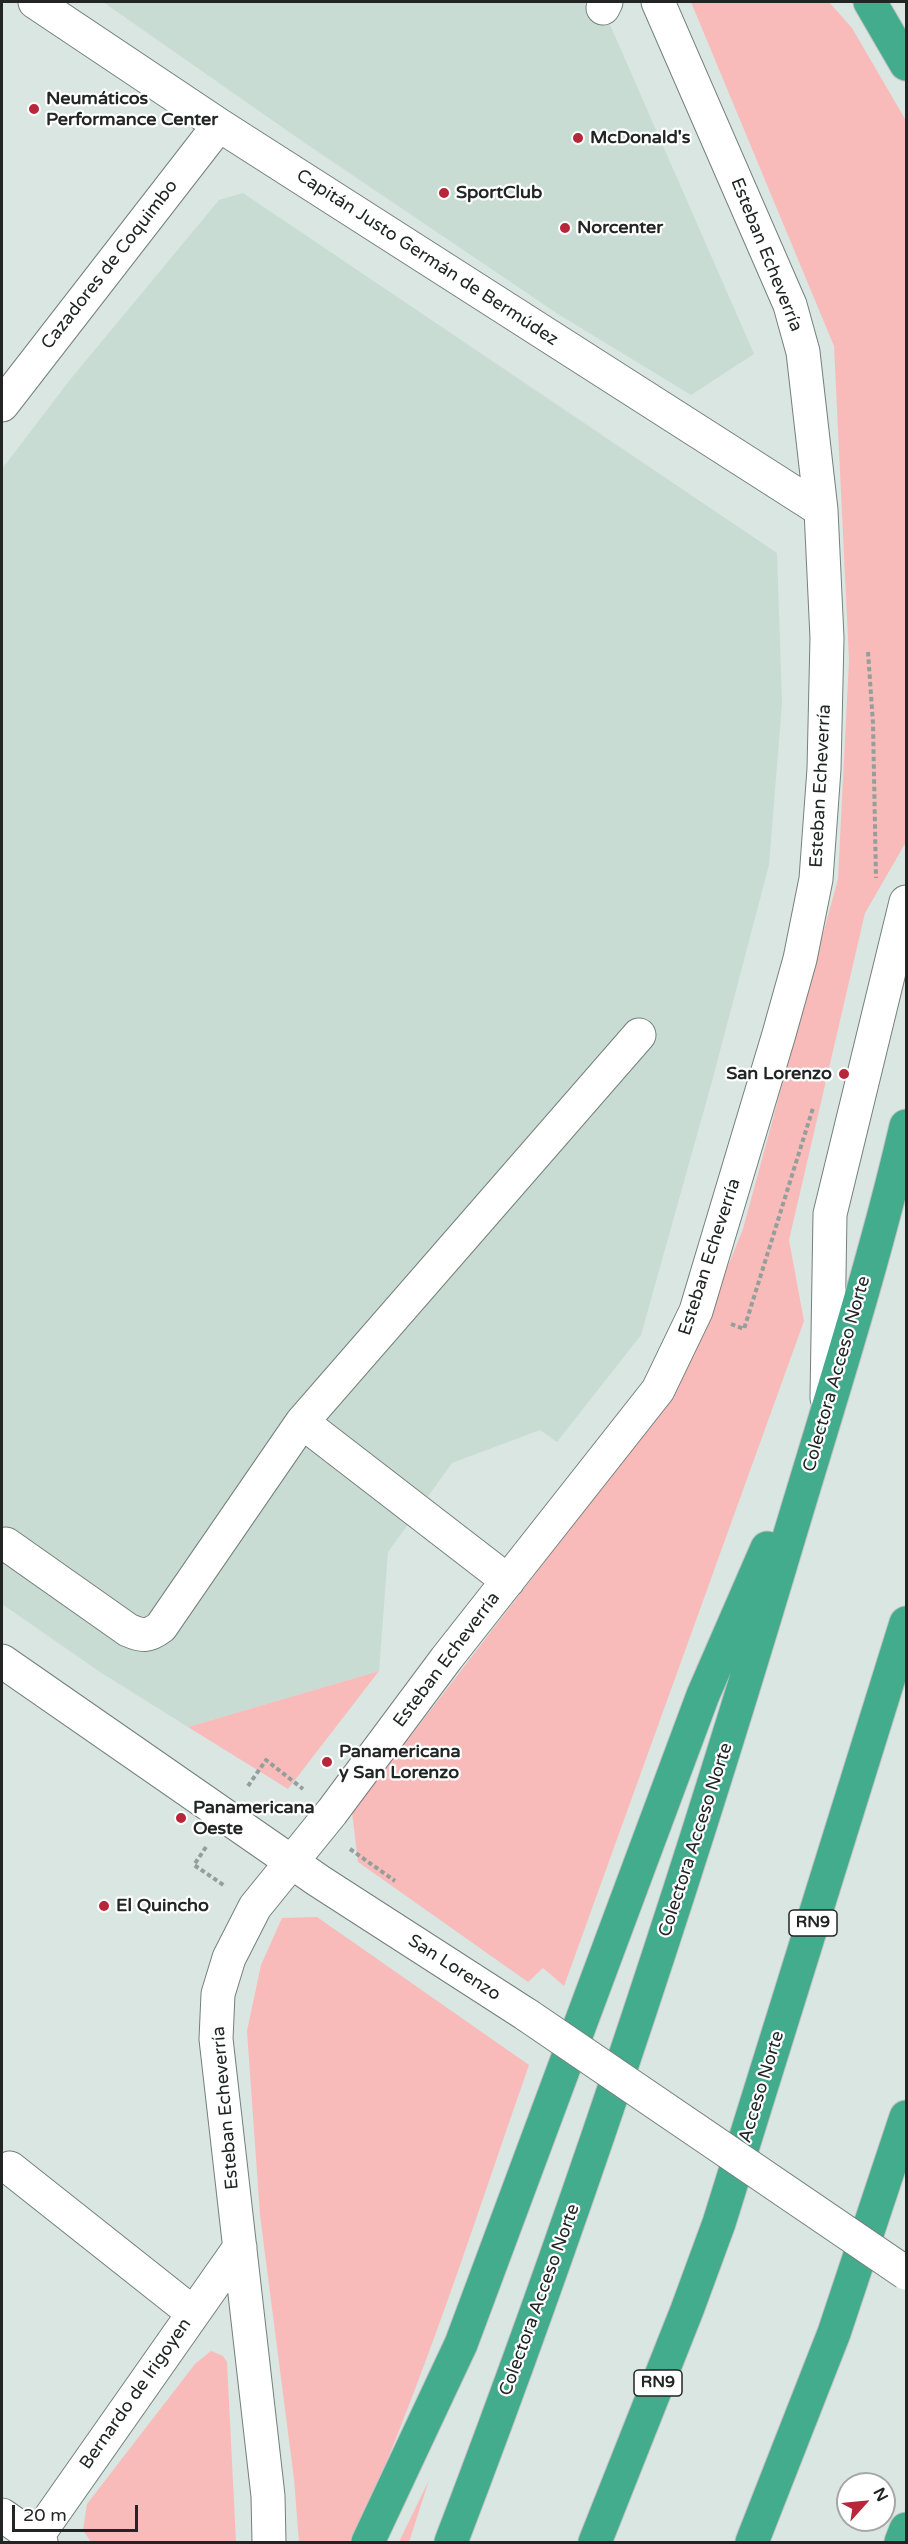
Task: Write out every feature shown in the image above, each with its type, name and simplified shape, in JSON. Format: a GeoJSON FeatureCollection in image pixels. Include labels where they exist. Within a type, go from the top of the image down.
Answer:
{"type":"FeatureCollection","features":[{"type":"Feature","properties":{"kind":"highway"},"geometry":{"type":"LineString","coordinates":[[870,2],[906,64]]}},
{"type":"Feature","properties":{"kind":"highway","name":"Colectora Acceso Norte"},"geometry":{"type":"LineString","coordinates":[[451,2542],[588,2167],[669,1926],[737,1710],[827,1409],[892,1189],[906,1126]]}},
{"type":"Feature","properties":{"kind":"highway"},"geometry":{"type":"LineString","coordinates":[[368,2542],[461,2344],[703,1695],[827,1409]]}},
{"type":"Feature","properties":{"kind":"highway","name":"Acceso Norte"},"geometry":{"type":"LineString","coordinates":[[595,2542],[719,2223],[906,1623]]}},
{"type":"Feature","properties":{"kind":"highway"},"geometry":{"type":"LineString","coordinates":[[752,2542],[834,2333],[906,2117]]}},
{"type":"Feature","properties":{"kind":"highway"},"geometry":{"type":"LineString","coordinates":[[901,2542],[906,2529]]}},
{"type":"Feature","properties":{"kind":"street","name":"Capitán Justo Germán de Bermúdez"},"geometry":{"type":"LineString","coordinates":[[35,2],[219,125],[821,510]]}},
{"type":"Feature","properties":{"kind":"street","name":"Esteban Echeverría"},"geometry":{"type":"LineString","coordinates":[[269,2542],[268,2496],[216,2039],[218,1994],[230,1958],[255,1907],[292,1863],[507,1581],[658,1390],[696,1311],[800,959],[817,868],[824,769],[827,638],[821,510],[803,352],[790,305],[658,2]]}},
{"type":"Feature","properties":{"kind":"street","name":"Cazadores de Coquimbo"},"geometry":{"type":"LineString","coordinates":[[2,405],[219,125]]}},
{"type":"Feature","properties":{"kind":"street"},"geometry":{"type":"LineString","coordinates":[[827,1409],[830,1214],[906,902]]}},
{"type":"Feature","properties":{"kind":"street"},"geometry":{"type":"LineString","coordinates":[[6,1544],[128,1630],[142,1636],[152,1634],[161,1627],[302,1422],[639,1035]]}},
{"type":"Feature","properties":{"kind":"street"},"geometry":{"type":"LineString","coordinates":[[302,1422],[507,1581]]}},
{"type":"Feature","properties":{"kind":"street","name":"San Lorenzo"},"geometry":{"type":"LineString","coordinates":[[2,1661],[292,1863],[527,2015],[906,2272]]}},
{"type":"Feature","properties":{"kind":"street"},"geometry":{"type":"LineString","coordinates":[[10,2168],[192,2313]]}},
{"type":"Feature","properties":{"kind":"street","name":"Bernardo de Irigoyen"},"geometry":{"type":"LineString","coordinates":[[36,2541],[192,2313],[240,2247]]}},
{"type":"Feature","properties":{"kind":"street"},"geometry":{"type":"LineString","coordinates":[[2,2515],[36,2541]]}},
{"type":"Feature","properties":{"kind":"shaded area","name":"Norcenter"},"geometry":{"type":"Polygon","coordinates":[[[103,2],[600,2],[754,354],[691,395],[558,314],[302,141],[103,2]]]}},
{"type":"Feature","properties":{"kind":"shaded area"},"geometry":{"type":"Polygon","coordinates":[[[691,2],[829,2],[852,28],[905,119],[906,842],[865,913],[789,1240],[804,1321],[564,1986],[543,1968],[528,1982],[358,1862],[352,1812],[678,1389],[743,1229],[838,879],[849,660],[834,346],[691,2]]]}},
{"type":"Feature","properties":{"kind":"shaded area"},"geometry":{"type":"Polygon","coordinates":[[[243,193],[777,553],[782,703],[769,865],[711,1085],[641,1335],[557,1442],[540,1430],[452,1463],[388,1552],[379,1671],[188,1727],[100,1672],[2,1604],[2,469],[69,381],[219,200],[243,193]]]}},
{"type":"Feature","properties":{"kind":"shaded area"},"geometry":{"type":"Polygon","coordinates":[[[379,1671],[288,1789],[188,1727],[379,1671]]]}},
{"type":"Feature","properties":{"kind":"shaded area"},"geometry":{"type":"Polygon","coordinates":[[[317,1917],[529,2065],[424,2366],[352,2542],[299,2542],[294,2479],[260,2215],[247,2031],[261,1965],[282,1918],[317,1917]]]}},
{"type":"Feature","properties":{"kind":"shaded area"},"geometry":{"type":"Polygon","coordinates":[[[211,2351],[223,2356],[227,2362],[236,2542],[91,2542],[83,2530],[87,2504],[195,2364],[211,2351]]]}},
{"type":"Feature","properties":{"kind":"shaded area"},"geometry":{"type":"Polygon","coordinates":[[[429,2480],[409,2542],[399,2542],[429,2480]]]}},
{"type":"Feature","properties":{"kind":"place","name":"Neumáticos Performance Center"},"geometry":{"type":"Point","coordinates":[34,109]}},
{"type":"Feature","properties":{"kind":"place","name":"McDonald's"},"geometry":{"type":"Point","coordinates":[578,138]}},
{"type":"Feature","properties":{"kind":"place","name":"SportClub"},"geometry":{"type":"Point","coordinates":[444,193]}},
{"type":"Feature","properties":{"kind":"place","name":"Norcenter"},"geometry":{"type":"Point","coordinates":[565,228]}},
{"type":"Feature","properties":{"kind":"place","name":"San Lorenzo"},"geometry":{"type":"Point","coordinates":[844,1074]}},
{"type":"Feature","properties":{"kind":"place","name":"Panamericana y San Lorenzo"},"geometry":{"type":"Point","coordinates":[327,1762]}},
{"type":"Feature","properties":{"kind":"place","name":"Panamericana Oeste"},"geometry":{"type":"Point","coordinates":[181,1818]}},
{"type":"Feature","properties":{"kind":"place","name":"El Quincho"},"geometry":{"type":"Point","coordinates":[104,1906]}}]}
